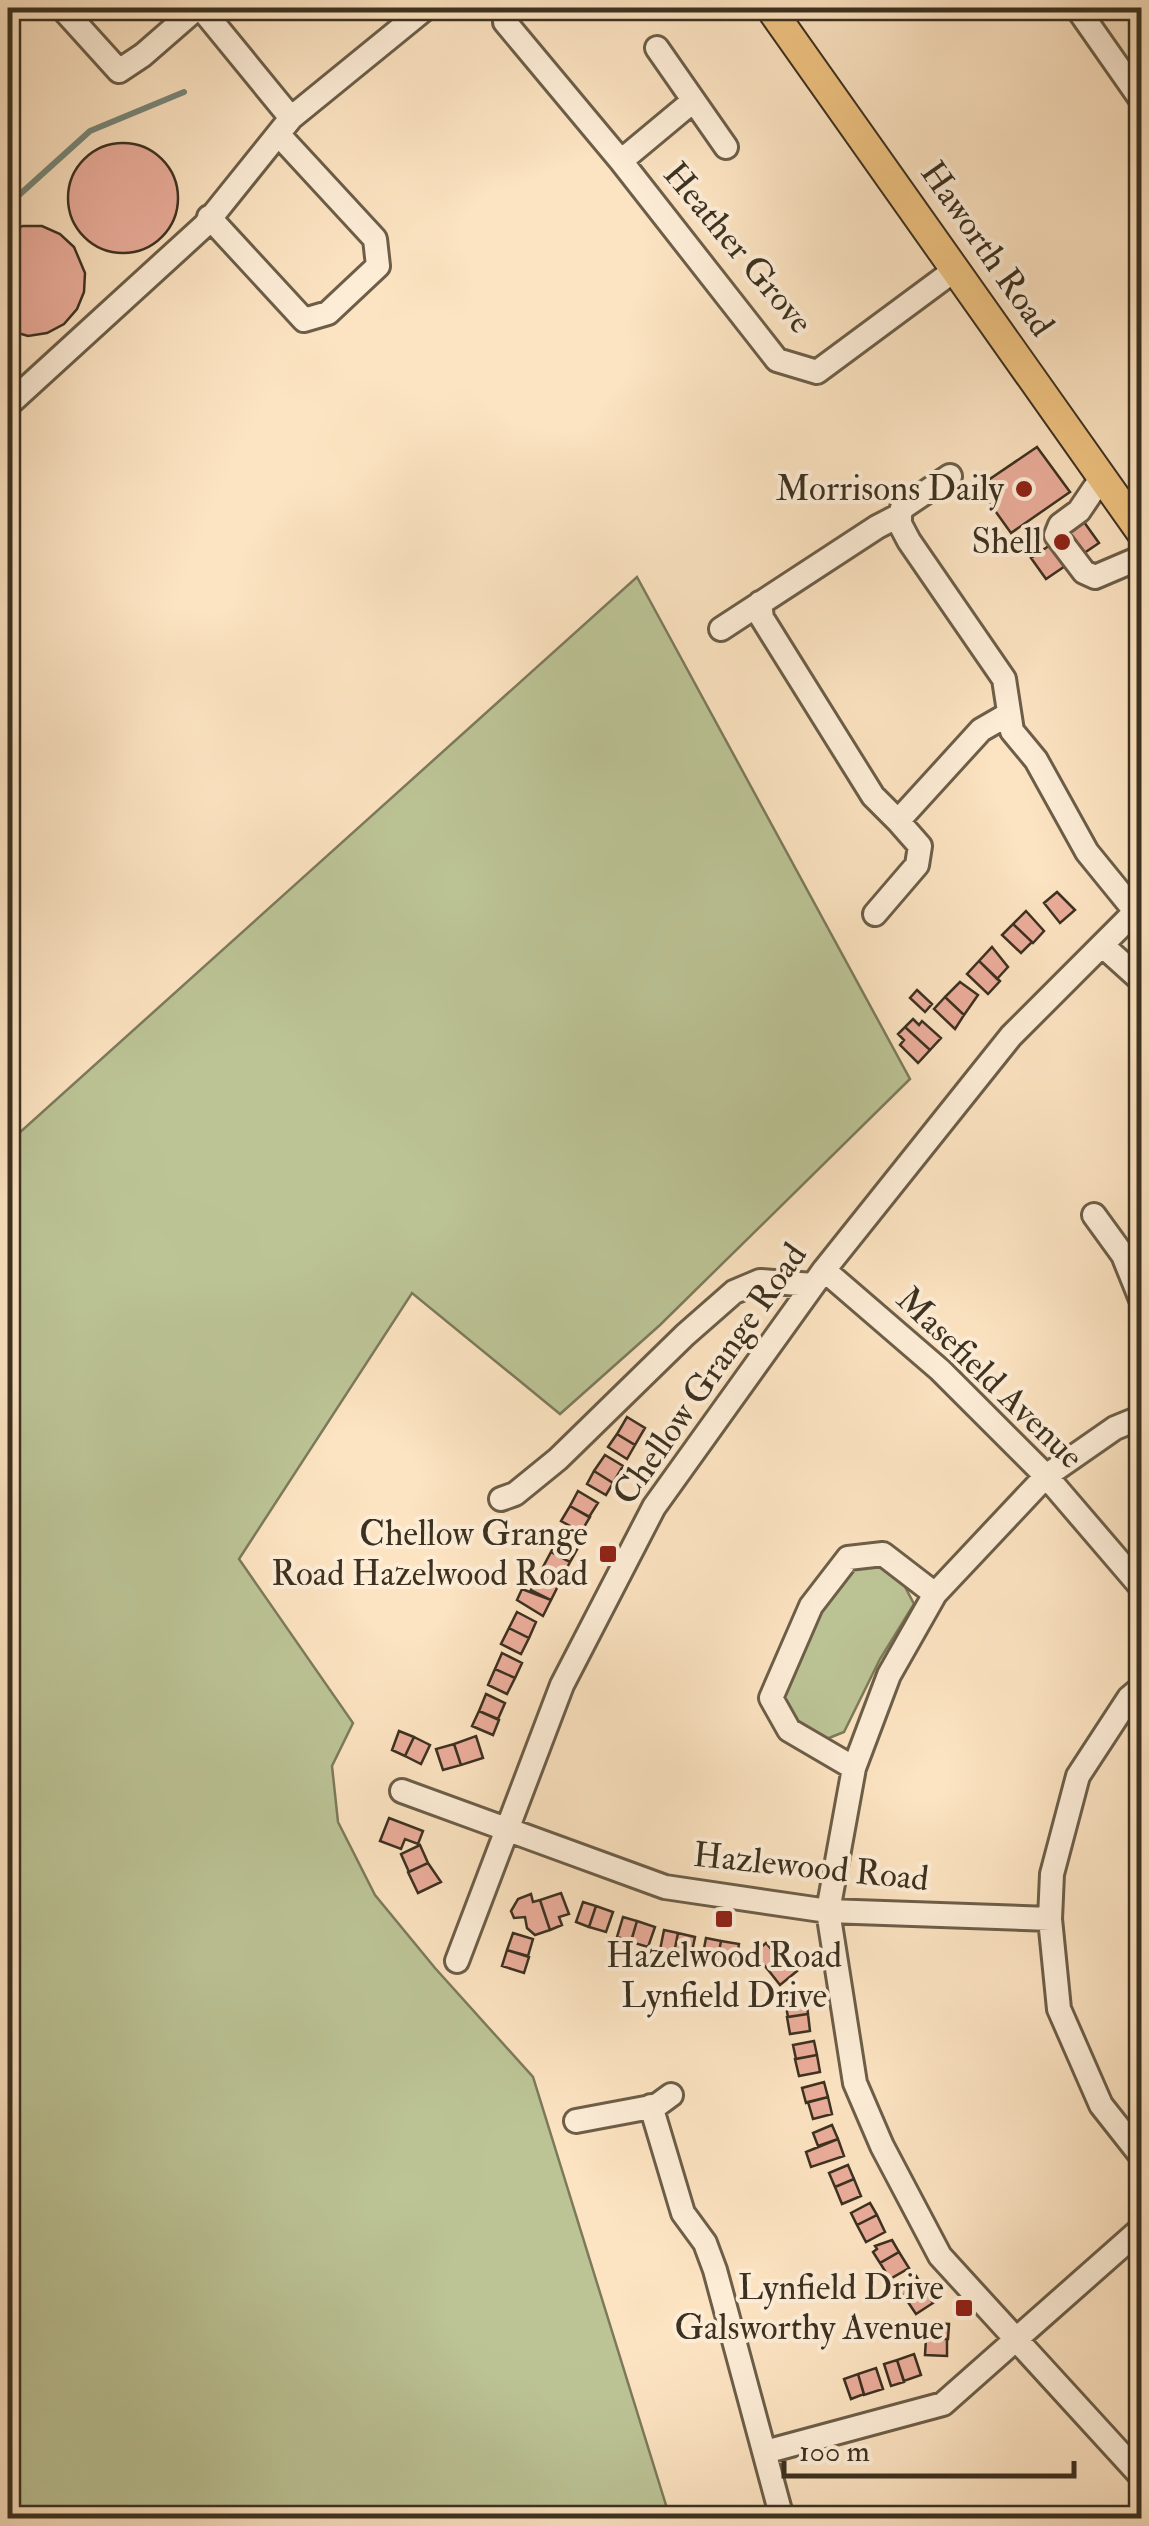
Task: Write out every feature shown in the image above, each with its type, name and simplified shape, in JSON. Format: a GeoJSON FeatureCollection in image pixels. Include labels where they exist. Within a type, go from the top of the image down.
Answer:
{"type":"FeatureCollection","features":[{"type":"Feature","properties":{"kind":"main road","name":"Haworth Road"},"geometry":{"type":"LineString","coordinates":[[774,9],[1142,534]]}},
{"type":"Feature","properties":{"kind":"street"},"geometry":{"type":"LineString","coordinates":[[62,8],[119,71],[143,56],[199,8],[285,126],[376,239],[378,266],[328,313],[304,320],[209,217]]}},
{"type":"Feature","properties":{"kind":"street"},"geometry":{"type":"LineString","coordinates":[[8,405],[205,225],[285,126],[426,8]]}},
{"type":"Feature","properties":{"kind":"street"},"geometry":{"type":"LineString","coordinates":[[1077,8],[1142,101]]}},
{"type":"Feature","properties":{"kind":"street","name":"Heather Grove"},"geometry":{"type":"LineString","coordinates":[[505,22],[777,360],[817,372],[956,269]]}},
{"type":"Feature","properties":{"kind":"street","name":"Heather Grove"},"geometry":{"type":"LineString","coordinates":[[657,48],[726,147]]}},
{"type":"Feature","properties":{"kind":"street","name":"Heather Grove"},"geometry":{"type":"LineString","coordinates":[[620,161],[693,101]]}},
{"type":"Feature","properties":{"kind":"street"},"geometry":{"type":"LineString","coordinates":[[950,476],[902,508],[900,516],[909,541],[1004,679],[1012,730],[1036,760],[1087,852],[1138,908]]}},
{"type":"Feature","properties":{"kind":"street"},"geometry":{"type":"LineString","coordinates":[[1102,477],[1056,535],[1084,572],[1095,577],[1142,557]]}},
{"type":"Feature","properties":{"kind":"street"},"geometry":{"type":"LineString","coordinates":[[721,628],[900,516]]}},
{"type":"Feature","properties":{"kind":"street"},"geometry":{"type":"LineString","coordinates":[[760,603],[762,618],[873,796],[920,846],[918,865],[875,914]]}},
{"type":"Feature","properties":{"kind":"street"},"geometry":{"type":"LineString","coordinates":[[898,820],[982,730],[1007,714]]}},
{"type":"Feature","properties":{"kind":"street","name":"Chellow Grange Road"},"geometry":{"type":"LineString","coordinates":[[458,1961],[562,1685],[654,1507],[818,1277],[1011,1036],[1138,908]]}},
{"type":"Feature","properties":{"kind":"street"},"geometry":{"type":"LineString","coordinates":[[1102,945],[1142,981]]}},
{"type":"Feature","properties":{"kind":"street"},"geometry":{"type":"LineString","coordinates":[[1094,1215],[1123,1255],[1142,1302]]}},
{"type":"Feature","properties":{"kind":"street"},"geometry":{"type":"LineString","coordinates":[[502,1498],[515,1494],[558,1460],[684,1335],[734,1292],[760,1281],[818,1277]]}},
{"type":"Feature","properties":{"kind":"street","name":"Masefield Avenue"},"geometry":{"type":"LineString","coordinates":[[818,1277],[940,1370],[1046,1476],[1142,1588]]}},
{"type":"Feature","properties":{"kind":"street"},"geometry":{"type":"LineString","coordinates":[[1142,1417],[1116,1428],[1046,1476],[935,1594],[890,1675],[854,1768],[828,1911],[854,2083],[940,2256],[1142,2477]]}},
{"type":"Feature","properties":{"kind":"street"},"geometry":{"type":"LineString","coordinates":[[854,1768],[789,1730],[771,1698],[812,1606],[848,1558],[883,1554],[935,1594]]}},
{"type":"Feature","properties":{"kind":"street"},"geometry":{"type":"LineString","coordinates":[[1142,1686],[1078,1776],[1052,1874],[1050,1920],[1059,2009],[1101,2104],[1142,2157]]}},
{"type":"Feature","properties":{"kind":"street","name":"Hazlewood Road"},"geometry":{"type":"LineString","coordinates":[[402,1791],[665,1887],[828,1911],[1050,1920]]}},
{"type":"Feature","properties":{"kind":"street"},"geometry":{"type":"LineString","coordinates":[[576,2121],[661,2101],[683,2213],[706,2243],[715,2270],[782,2518]]}},
{"type":"Feature","properties":{"kind":"street"},"geometry":{"type":"LineString","coordinates":[[765,2452],[943,2404],[1142,2228]]}},
{"type":"Feature","properties":{"kind":"green space"},"geometry":{"type":"Polygon","coordinates":[[[637,577],[910,1079],[660,1325],[560,1414],[412,1293],[239,1559],[353,1723],[332,1766],[338,1822],[375,1895],[533,2077],[670,2518],[8,2518],[8,1143],[637,577]]]}},
{"type":"Feature","properties":{"kind":"green space"},"geometry":{"type":"Polygon","coordinates":[[[881,1565],[902,1581],[914,1604],[880,1659],[844,1732],[824,1740],[794,1723],[781,1698],[820,1612],[853,1567],[881,1565]]]}},
{"type":"Feature","properties":{"kind":"building"},"geometry":{"type":"Polygon","coordinates":[[[123,143],[144,147],[162,159],[174,177],[178,198],[174,219],[162,237],[144,249],[123,253],[102,249],[84,237],[72,219],[68,198],[72,177],[84,159],[102,147],[123,143]]]}},
{"type":"Feature","properties":{"kind":"building"},"geometry":{"type":"Polygon","coordinates":[[[42,226],[60,234],[74,247],[85,273],[84,292],[77,309],[64,324],[47,333],[28,336],[8,330],[8,230],[42,226]]]}},
{"type":"Feature","properties":{"kind":"building","name":"Morrisons Daily"},"geometry":{"type":"Polygon","coordinates":[[[1037,447],[1070,492],[1011,533],[978,487],[1037,447]]]}},
{"type":"Feature","properties":{"kind":"building"},"geometry":{"type":"Polygon","coordinates":[[[1084,522],[1099,543],[1046,579],[1031,558],[1084,522]]]}},
{"type":"Feature","properties":{"kind":"building"},"geometry":{"type":"Polygon","coordinates":[[[1057,892],[1075,910],[1060,923],[1044,903],[1057,892]]]}},
{"type":"Feature","properties":{"kind":"building"},"geometry":{"type":"Polygon","coordinates":[[[1026,911],[1044,931],[1033,943],[1013,924],[1026,911]]]}},
{"type":"Feature","properties":{"kind":"building"},"geometry":{"type":"Polygon","coordinates":[[[1013,924],[1032,942],[1021,953],[1002,935],[1013,924]]]}},
{"type":"Feature","properties":{"kind":"building"},"geometry":{"type":"Polygon","coordinates":[[[992,947],[1008,967],[997,979],[979,961],[992,947]]]}},
{"type":"Feature","properties":{"kind":"building"},"geometry":{"type":"Polygon","coordinates":[[[979,961],[1000,981],[988,994],[967,974],[979,961]]]}},
{"type":"Feature","properties":{"kind":"building"},"geometry":{"type":"Polygon","coordinates":[[[960,982],[978,995],[964,1015],[945,997],[960,982]]]}},
{"type":"Feature","properties":{"kind":"building"},"geometry":{"type":"Polygon","coordinates":[[[917,990],[932,1004],[925,1012],[910,998],[917,990]]]}},
{"type":"Feature","properties":{"kind":"building"},"geometry":{"type":"Polygon","coordinates":[[[945,997],[964,1015],[955,1029],[934,1009],[945,997]]]}},
{"type":"Feature","properties":{"kind":"building"},"geometry":{"type":"Polygon","coordinates":[[[913,1019],[919,1025],[922,1021],[941,1038],[930,1050],[905,1027],[913,1019]]]}},
{"type":"Feature","properties":{"kind":"building"},"geometry":{"type":"Polygon","coordinates":[[[905,1027],[930,1050],[918,1063],[900,1045],[904,1040],[898,1034],[905,1027]]]}},
{"type":"Feature","properties":{"kind":"building"},"geometry":{"type":"Polygon","coordinates":[[[627,1417],[645,1428],[635,1445],[617,1434],[627,1417]]]}},
{"type":"Feature","properties":{"kind":"building"},"geometry":{"type":"Polygon","coordinates":[[[617,1434],[635,1445],[627,1459],[608,1447],[617,1434]]]}},
{"type":"Feature","properties":{"kind":"building"},"geometry":{"type":"Polygon","coordinates":[[[605,1455],[623,1466],[613,1483],[594,1471],[605,1455]]]}},
{"type":"Feature","properties":{"kind":"building"},"geometry":{"type":"Polygon","coordinates":[[[594,1471],[613,1483],[606,1495],[587,1484],[594,1471]]]}},
{"type":"Feature","properties":{"kind":"building"},"geometry":{"type":"Polygon","coordinates":[[[578,1491],[598,1503],[589,1517],[570,1506],[578,1491]]]}},
{"type":"Feature","properties":{"kind":"building"},"geometry":{"type":"Polygon","coordinates":[[[570,1506],[590,1517],[581,1532],[561,1521],[570,1506]]]}},
{"type":"Feature","properties":{"kind":"building"},"geometry":{"type":"Polygon","coordinates":[[[560,1535],[579,1546],[570,1562],[551,1552],[560,1535]]]}},
{"type":"Feature","properties":{"kind":"building"},"geometry":{"type":"Polygon","coordinates":[[[551,1552],[570,1562],[562,1577],[543,1567],[551,1552]]]}},
{"type":"Feature","properties":{"kind":"building"},"geometry":{"type":"Polygon","coordinates":[[[539,1574],[559,1584],[551,1600],[531,1590],[539,1574]]]}},
{"type":"Feature","properties":{"kind":"building"},"geometry":{"type":"Polygon","coordinates":[[[522,1589],[551,1600],[543,1616],[517,1600],[522,1589]]]}},
{"type":"Feature","properties":{"kind":"building"},"geometry":{"type":"Polygon","coordinates":[[[517,1612],[536,1622],[529,1638],[509,1628],[517,1612]]]}},
{"type":"Feature","properties":{"kind":"building"},"geometry":{"type":"Polygon","coordinates":[[[509,1628],[529,1638],[521,1654],[501,1644],[509,1628]]]}},
{"type":"Feature","properties":{"kind":"building"},"geometry":{"type":"Polygon","coordinates":[[[502,1653],[522,1663],[515,1678],[495,1669],[502,1653]]]}},
{"type":"Feature","properties":{"kind":"building"},"geometry":{"type":"Polygon","coordinates":[[[495,1669],[515,1678],[507,1694],[488,1685],[495,1669]]]}},
{"type":"Feature","properties":{"kind":"building"},"geometry":{"type":"Polygon","coordinates":[[[486,1694],[505,1703],[498,1719],[479,1711],[486,1694]]]}},
{"type":"Feature","properties":{"kind":"building"},"geometry":{"type":"Polygon","coordinates":[[[479,1711],[499,1720],[493,1735],[472,1726],[479,1711]]]}},
{"type":"Feature","properties":{"kind":"building"},"geometry":{"type":"Polygon","coordinates":[[[399,1731],[414,1737],[405,1756],[392,1750],[399,1731]]]}},
{"type":"Feature","properties":{"kind":"building"},"geometry":{"type":"Polygon","coordinates":[[[476,1736],[483,1758],[461,1765],[454,1744],[476,1736]]]}},
{"type":"Feature","properties":{"kind":"building"},"geometry":{"type":"Polygon","coordinates":[[[414,1737],[430,1745],[421,1764],[405,1756],[414,1737]]]}},
{"type":"Feature","properties":{"kind":"building"},"geometry":{"type":"Polygon","coordinates":[[[454,1744],[461,1765],[443,1770],[436,1749],[454,1744]]]}},
{"type":"Feature","properties":{"kind":"building"},"geometry":{"type":"Polygon","coordinates":[[[389,1818],[423,1831],[418,1844],[405,1839],[401,1849],[380,1841],[389,1818]]]}},
{"type":"Feature","properties":{"kind":"building"},"geometry":{"type":"Polygon","coordinates":[[[420,1845],[428,1863],[409,1872],[401,1854],[420,1845]]]}},
{"type":"Feature","properties":{"kind":"building"},"geometry":{"type":"Polygon","coordinates":[[[428,1863],[441,1882],[418,1893],[408,1872],[428,1863]]]}},
{"type":"Feature","properties":{"kind":"building"},"geometry":{"type":"Polygon","coordinates":[[[561,1893],[569,1914],[559,1917],[562,1925],[550,1930],[540,1900],[561,1893]]]}},
{"type":"Feature","properties":{"kind":"building"},"geometry":{"type":"Polygon","coordinates":[[[531,1894],[533,1902],[540,1900],[550,1930],[535,1935],[527,1928],[525,1917],[514,1918],[511,1911],[518,1899],[531,1894]]]}},
{"type":"Feature","properties":{"kind":"building"},"geometry":{"type":"Polygon","coordinates":[[[583,1902],[596,1906],[589,1927],[576,1922],[583,1902]]]}},
{"type":"Feature","properties":{"kind":"building"},"geometry":{"type":"Polygon","coordinates":[[[596,1906],[613,1912],[606,1932],[589,1927],[596,1906]]]}},
{"type":"Feature","properties":{"kind":"building"},"geometry":{"type":"Polygon","coordinates":[[[623,1917],[637,1921],[631,1941],[617,1937],[623,1917]]]}},
{"type":"Feature","properties":{"kind":"building"},"geometry":{"type":"Polygon","coordinates":[[[637,1921],[655,1927],[648,1947],[631,1942],[637,1921]]]}},
{"type":"Feature","properties":{"kind":"building"},"geometry":{"type":"Polygon","coordinates":[[[664,1930],[678,1933],[674,1953],[660,1950],[664,1930]]]}},
{"type":"Feature","properties":{"kind":"building"},"geometry":{"type":"Polygon","coordinates":[[[513,1933],[533,1939],[528,1956],[507,1950],[513,1933]]]}},
{"type":"Feature","properties":{"kind":"building"},"geometry":{"type":"Polygon","coordinates":[[[678,1933],[695,1937],[691,1956],[674,1953],[678,1933]]]}},
{"type":"Feature","properties":{"kind":"building"},"geometry":{"type":"Polygon","coordinates":[[[706,1938],[721,1941],[717,1962],[702,1959],[706,1938]]]}},
{"type":"Feature","properties":{"kind":"building"},"geometry":{"type":"Polygon","coordinates":[[[721,1941],[739,1944],[735,1966],[717,1962],[721,1941]]]}},
{"type":"Feature","properties":{"kind":"building"},"geometry":{"type":"Polygon","coordinates":[[[766,1943],[772,1950],[777,1946],[786,1958],[769,1971],[754,1953],[766,1943]]]}},
{"type":"Feature","properties":{"kind":"building"},"geometry":{"type":"Polygon","coordinates":[[[507,1950],[529,1957],[524,1973],[502,1966],[507,1950]]]}},
{"type":"Feature","properties":{"kind":"building"},"geometry":{"type":"Polygon","coordinates":[[[786,1958],[797,1971],[780,1985],[769,1971],[786,1958]]]}},
{"type":"Feature","properties":{"kind":"building"},"geometry":{"type":"Polygon","coordinates":[[[806,1998],[808,2014],[788,2017],[785,2001],[806,1998]]]}},
{"type":"Feature","properties":{"kind":"building"},"geometry":{"type":"Polygon","coordinates":[[[808,2014],[810,2031],[790,2034],[787,2017],[808,2014]]]}},
{"type":"Feature","properties":{"kind":"building"},"geometry":{"type":"Polygon","coordinates":[[[814,2041],[817,2055],[796,2059],[793,2045],[814,2041]]]}},
{"type":"Feature","properties":{"kind":"building"},"geometry":{"type":"Polygon","coordinates":[[[817,2055],[820,2072],[799,2076],[795,2059],[817,2055]]]}},
{"type":"Feature","properties":{"kind":"building"},"geometry":{"type":"Polygon","coordinates":[[[824,2082],[828,2097],[806,2103],[802,2088],[824,2082]]]}},
{"type":"Feature","properties":{"kind":"building"},"geometry":{"type":"Polygon","coordinates":[[[828,2097],[832,2114],[813,2119],[808,2102],[828,2097]]]}},
{"type":"Feature","properties":{"kind":"building"},"geometry":{"type":"Polygon","coordinates":[[[832,2125],[838,2139],[818,2146],[813,2133],[832,2125]]]}},
{"type":"Feature","properties":{"kind":"building"},"geometry":{"type":"Polygon","coordinates":[[[838,2139],[844,2156],[811,2167],[806,2152],[838,2139]]]}},
{"type":"Feature","properties":{"kind":"building"},"geometry":{"type":"Polygon","coordinates":[[[848,2165],[854,2179],[835,2187],[829,2173],[848,2165]]]}},
{"type":"Feature","properties":{"kind":"building"},"geometry":{"type":"Polygon","coordinates":[[[854,2179],[861,2196],[842,2204],[835,2187],[854,2179]]]}},
{"type":"Feature","properties":{"kind":"building"},"geometry":{"type":"Polygon","coordinates":[[[870,2203],[877,2215],[857,2225],[851,2213],[870,2203]]]}},
{"type":"Feature","properties":{"kind":"building"},"geometry":{"type":"Polygon","coordinates":[[[877,2215],[885,2232],[866,2242],[857,2225],[877,2215]]]}},
{"type":"Feature","properties":{"kind":"building"},"geometry":{"type":"Polygon","coordinates":[[[892,2240],[899,2252],[880,2263],[873,2252],[875,2246],[892,2240]]]}},
{"type":"Feature","properties":{"kind":"building"},"geometry":{"type":"Polygon","coordinates":[[[899,2252],[909,2268],[890,2279],[880,2263],[899,2252]]]}},
{"type":"Feature","properties":{"kind":"building"},"geometry":{"type":"Polygon","coordinates":[[[916,2276],[923,2288],[906,2300],[898,2288],[916,2276]]]}},
{"type":"Feature","properties":{"kind":"building"},"geometry":{"type":"Polygon","coordinates":[[[923,2288],[933,2303],[916,2314],[906,2299],[923,2288]]]}},
{"type":"Feature","properties":{"kind":"building"},"geometry":{"type":"Polygon","coordinates":[[[926,2323],[949,2324],[948,2339],[926,2338],[926,2323]]]}},
{"type":"Feature","properties":{"kind":"building"},"geometry":{"type":"Polygon","coordinates":[[[926,2338],[947,2339],[947,2356],[925,2355],[926,2338]]]}},
{"type":"Feature","properties":{"kind":"building"},"geometry":{"type":"Polygon","coordinates":[[[914,2354],[921,2375],[904,2381],[897,2360],[914,2354]]]}},
{"type":"Feature","properties":{"kind":"building"},"geometry":{"type":"Polygon","coordinates":[[[897,2360],[904,2382],[891,2386],[884,2364],[897,2360]]]}},
{"type":"Feature","properties":{"kind":"building"},"geometry":{"type":"Polygon","coordinates":[[[876,2368],[883,2389],[864,2395],[858,2374],[876,2368]]]}},
{"type":"Feature","properties":{"kind":"building"},"geometry":{"type":"Polygon","coordinates":[[[858,2374],[864,2394],[851,2399],[844,2379],[858,2374]]]}},
{"type":"Feature","properties":{"kind":"waterway"},"geometry":{"type":"LineString","coordinates":[[8,205],[90,131],[184,92]]}},
{"type":"Feature","properties":{"kind":"place","name":"Morrisons Daily"},"geometry":{"type":"Point","coordinates":[1024,489]}},
{"type":"Feature","properties":{"kind":"place","name":"Shell"},"geometry":{"type":"Point","coordinates":[1062,542]}},
{"type":"Feature","properties":{"kind":"place","name":"Chellow Grange Road Hazelwood Road"},"geometry":{"type":"Point","coordinates":[608,1554]}},
{"type":"Feature","properties":{"kind":"place","name":"Hazelwood Road Lynfield Drive"},"geometry":{"type":"Point","coordinates":[724,1919]}},
{"type":"Feature","properties":{"kind":"place","name":"Lynfield Drive Galsworthy Avenue"},"geometry":{"type":"Point","coordinates":[964,2308]}}]}
